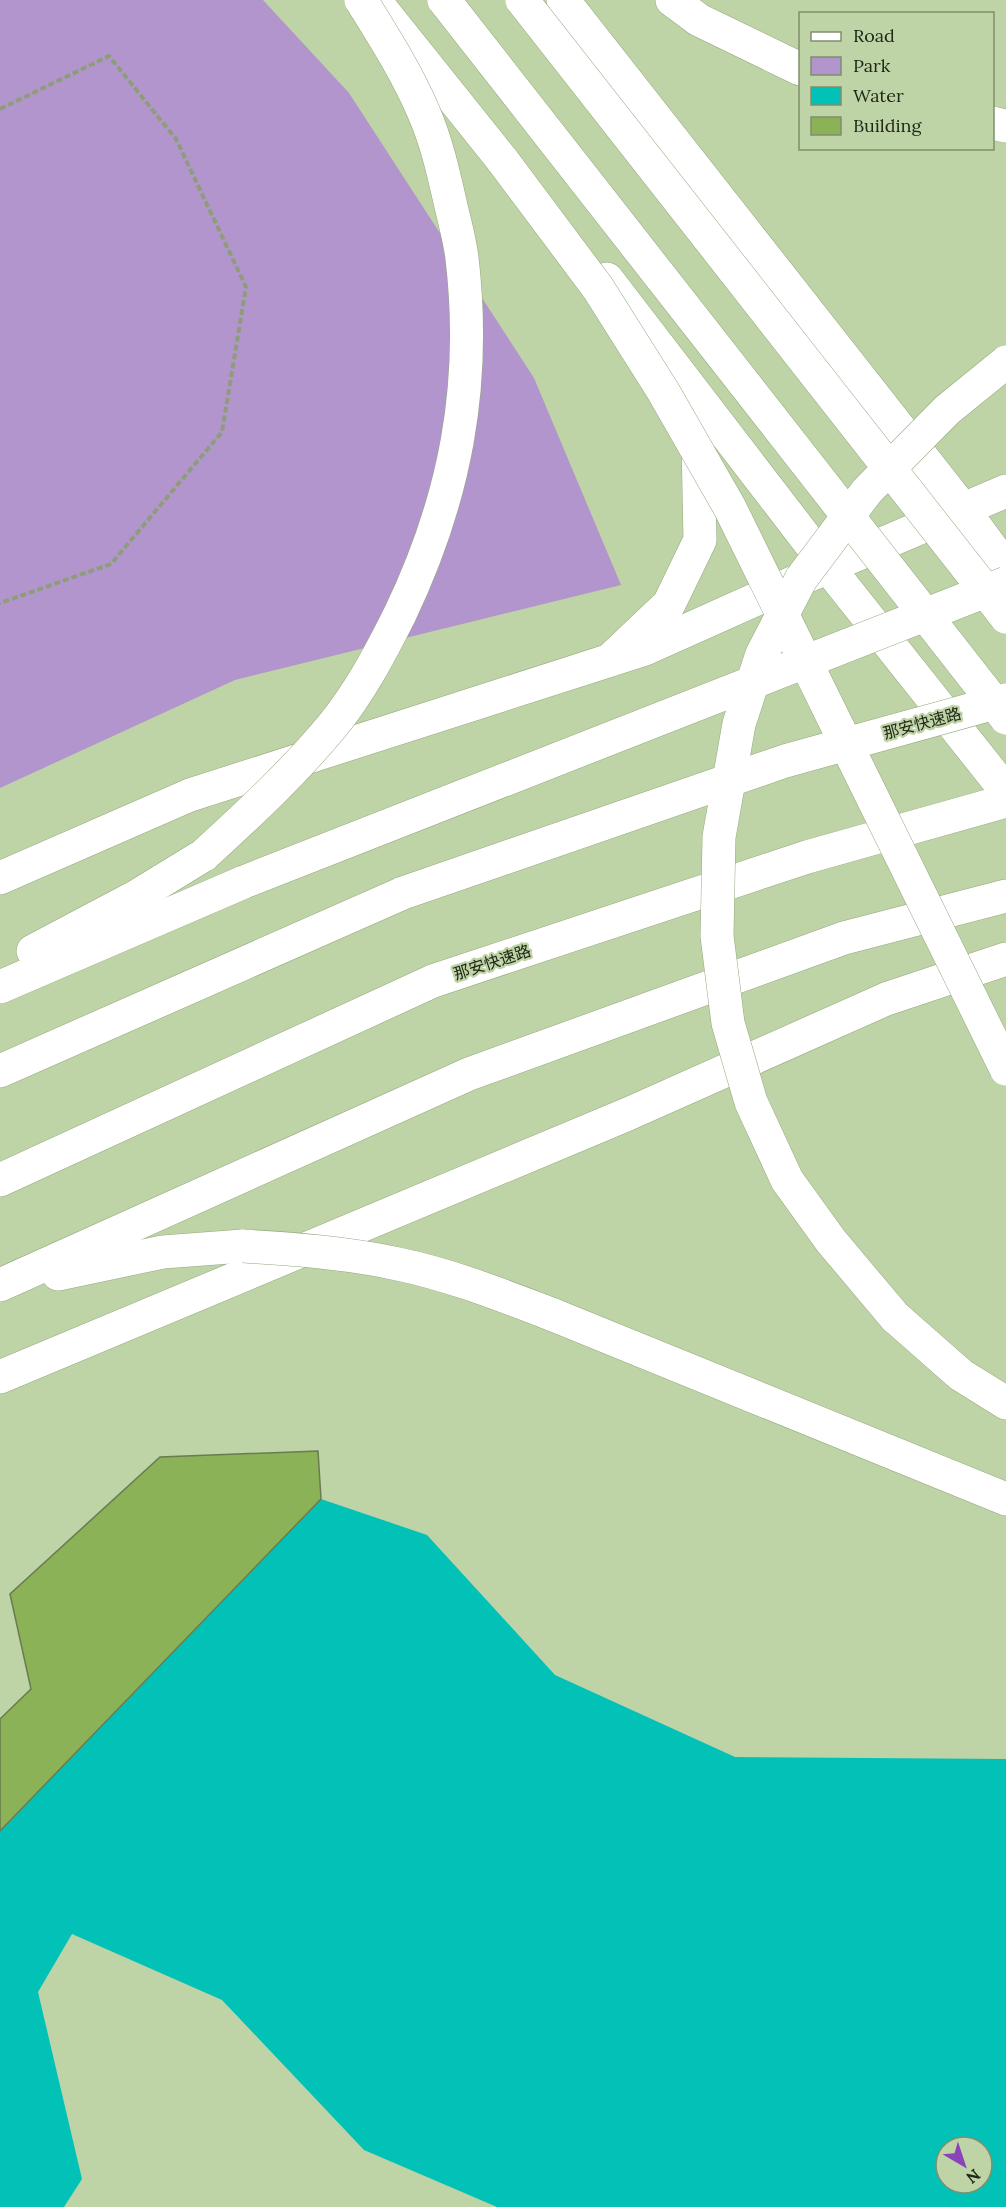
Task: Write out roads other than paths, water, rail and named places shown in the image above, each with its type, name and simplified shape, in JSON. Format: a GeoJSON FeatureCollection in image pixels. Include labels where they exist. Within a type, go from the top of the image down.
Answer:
{"type":"FeatureCollection","features":[{"type":"Feature","properties":{"kind":"main road"},"geometry":{"type":"LineString","coordinates":[[0,969],[137,896],[204,855],[258,806],[334,724],[380,655],[414,584],[443,507],[460,430],[466,369],[466,311],[462,256],[444,178],[425,115],[398,58],[361,0]]}},
{"type":"Feature","properties":{"kind":"main road"},"geometry":{"type":"LineString","coordinates":[[374,0],[503,160],[598,288],[663,391],[730,508],[1006,1069]]}},
{"type":"Feature","properties":{"kind":"main road"},"geometry":{"type":"LineString","coordinates":[[391,0],[828,567],[1006,791]]}},
{"type":"Feature","properties":{"kind":"main road"},"geometry":{"type":"LineString","coordinates":[[444,0],[1006,718]]}},
{"type":"Feature","properties":{"kind":"main road"},"geometry":{"type":"LineString","coordinates":[[522,0],[1006,617]]}},
{"type":"Feature","properties":{"kind":"main road"},"geometry":{"type":"LineString","coordinates":[[563,0],[962,508],[1006,568]]}},
{"type":"Feature","properties":{"kind":"main road"},"geometry":{"type":"LineString","coordinates":[[672,0],[699,20],[799,68]]}},
{"type":"Feature","properties":{"kind":"main road"},"geometry":{"type":"LineString","coordinates":[[1006,362],[947,410],[867,491],[801,579],[762,654],[739,724],[719,837],[717,936],[728,1023],[751,1102],[787,1180],[831,1241],[895,1317],[961,1375],[1006,1402]]}},
{"type":"Feature","properties":{"kind":"main road"},"geometry":{"type":"LineString","coordinates":[[610,660],[669,604],[700,540],[697,396]]}},
{"type":"Feature","properties":{"kind":"main road"},"geometry":{"type":"LineString","coordinates":[[0,878],[190,795],[645,649],[962,508],[1006,491]]}},
{"type":"Feature","properties":{"kind":"main road"},"geometry":{"type":"LineString","coordinates":[[0,987],[244,882],[1006,583]]}},
{"type":"Feature","properties":{"kind":"main road","name":"那安快速路"},"geometry":{"type":"LineString","coordinates":[[0,1071],[403,893],[785,761],[1006,700]]}},
{"type":"Feature","properties":{"kind":"main road","name":"那安快速路"},"geometry":{"type":"LineString","coordinates":[[0,1180],[434,981],[807,857],[1006,801]]}},
{"type":"Feature","properties":{"kind":"main road"},"geometry":{"type":"LineString","coordinates":[[0,1285],[469,1074],[844,938],[1006,896]]}},
{"type":"Feature","properties":{"kind":"main road"},"geometry":{"type":"LineString","coordinates":[[0,1377],[628,1114],[886,999],[1006,959]]}},
{"type":"Feature","properties":{"kind":"main road"},"geometry":{"type":"LineString","coordinates":[[0,1294],[62,1272],[163,1252],[243,1246],[320,1250],[399,1264],[461,1281],[551,1314],[1006,1500]]}},
{"type":"Feature","properties":{"kind":"water"},"geometry":{"type":"Polygon","coordinates":[[[321,1499],[427,1535],[555,1675],[735,1757],[1006,1759],[1006,2207],[497,2207],[364,2150],[222,2000],[72,1934],[38,1992],[82,2179],[64,2207],[0,2207],[0,1831],[321,1499]]]}}]}
